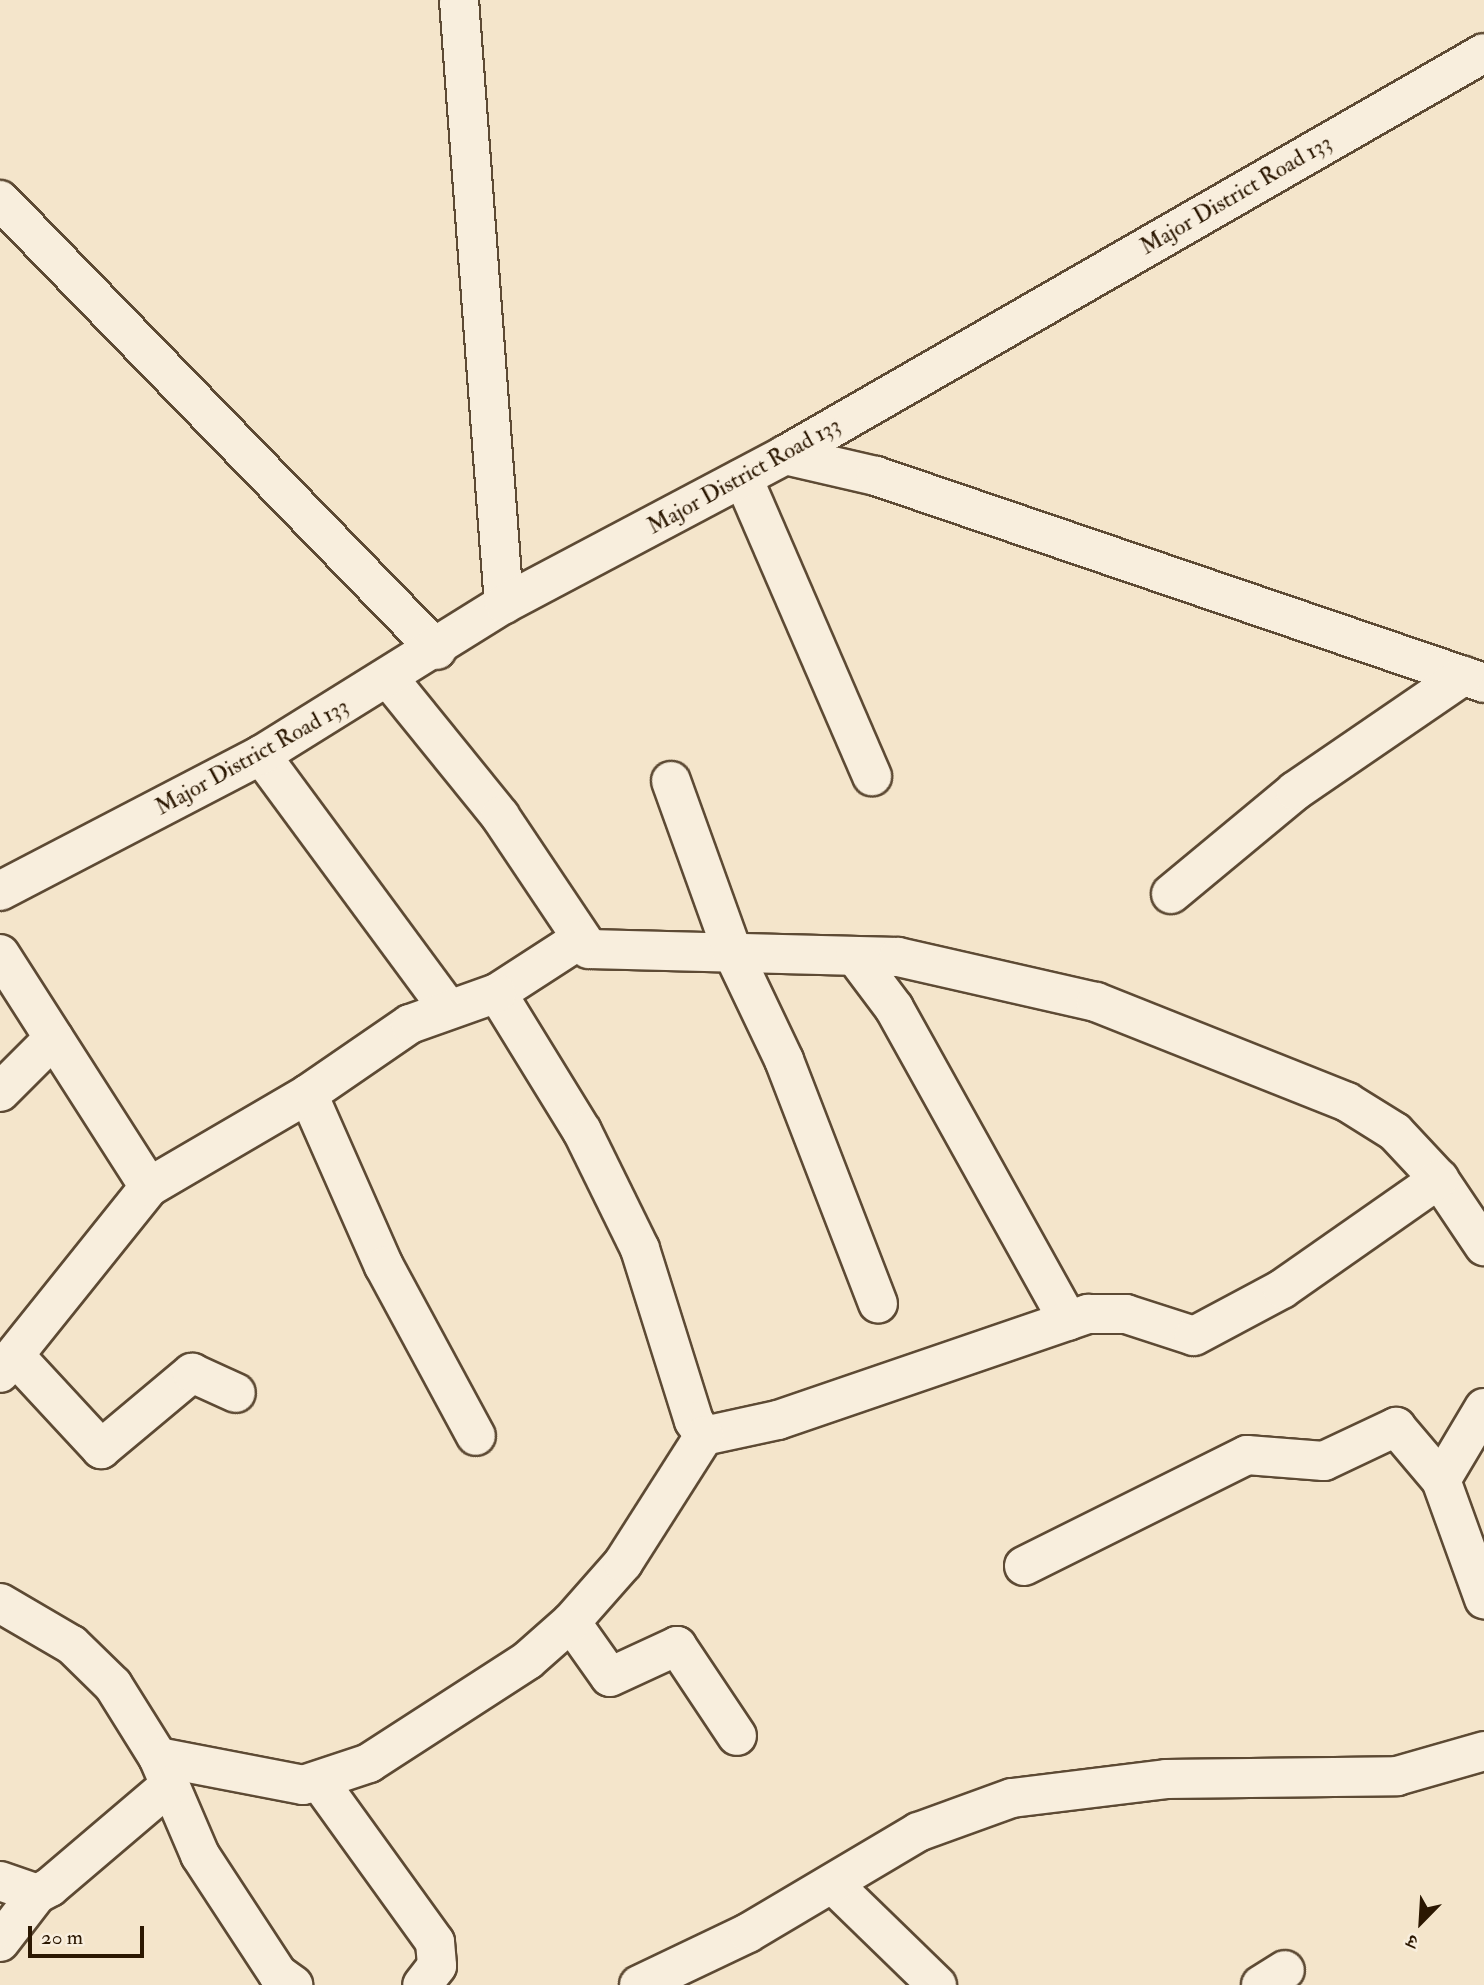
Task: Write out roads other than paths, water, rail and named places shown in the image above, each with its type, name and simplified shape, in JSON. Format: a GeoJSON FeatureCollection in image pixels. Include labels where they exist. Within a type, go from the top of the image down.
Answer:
{"type":"FeatureCollection","features":[{"type":"Feature","properties":{"kind":"street"},"geometry":{"type":"LineString","coordinates":[[459,0],[504,604]]}},
{"type":"Feature","properties":{"kind":"street","name":"Major District Road 133"},"geometry":{"type":"LineString","coordinates":[[0,891],[261,755],[390,680],[504,604],[785,455],[1484,52]]}},
{"type":"Feature","properties":{"kind":"street"},"geometry":{"type":"LineString","coordinates":[[0,200],[436,650]]}},
{"type":"Feature","properties":{"kind":"street"},"geometry":{"type":"LineString","coordinates":[[785,455],[876,476],[1473,679]]}},
{"type":"Feature","properties":{"kind":"street"},"geometry":{"type":"LineString","coordinates":[[743,478],[872,776]]}},
{"type":"Feature","properties":{"kind":"street"},"geometry":{"type":"LineString","coordinates":[[1171,894],[1295,791],[1473,679]]}},
{"type":"Feature","properties":{"kind":"street"},"geometry":{"type":"LineString","coordinates":[[390,680],[500,816],[579,940],[599,952],[898,957],[1096,1002],[1224,1049],[1347,1102],[1395,1132],[1439,1179],[1484,1246]]}},
{"type":"Feature","properties":{"kind":"street"},"geometry":{"type":"LineString","coordinates":[[261,755],[448,1009]]}},
{"type":"Feature","properties":{"kind":"street"},"geometry":{"type":"LineString","coordinates":[[671,781],[733,953],[784,1060],[877,1304]]}},
{"type":"Feature","properties":{"kind":"street"},"geometry":{"type":"LineString","coordinates":[[236,1393],[192,1373],[101,1450],[7,1364],[149,1187],[308,1094],[375,1044],[448,1009],[497,993],[579,940]]}},
{"type":"Feature","properties":{"kind":"street"},"geometry":{"type":"LineString","coordinates":[[0,954],[149,1187]]}},
{"type":"Feature","properties":{"kind":"street"},"geometry":{"type":"LineString","coordinates":[[855,956],[894,1008],[1068,1321]]}},
{"type":"Feature","properties":{"kind":"street"},"geometry":{"type":"LineString","coordinates":[[497,993],[582,1131],[640,1250],[694,1420],[704,1436]]}},
{"type":"Feature","properties":{"kind":"street"},"geometry":{"type":"LineString","coordinates":[[0,1093],[54,1038]]}},
{"type":"Feature","properties":{"kind":"street"},"geometry":{"type":"LineString","coordinates":[[308,1094],[384,1266],[476,1436]]}},
{"type":"Feature","properties":{"kind":"street"},"geometry":{"type":"LineString","coordinates":[[0,1942],[37,1894],[164,1771],[321,1784],[369,1763],[451,1713],[571,1622],[623,1563],[704,1436],[778,1420],[1068,1321],[1109,1310],[1194,1336],[1282,1289],[1439,1179]]}},
{"type":"Feature","properties":{"kind":"street"},"geometry":{"type":"LineString","coordinates":[[1441,1480],[1484,1408]]}},
{"type":"Feature","properties":{"kind":"street"},"geometry":{"type":"LineString","coordinates":[[1024,1566],[1247,1455],[1324,1461],[1396,1427],[1441,1480],[1483,1592]]}},
{"type":"Feature","properties":{"kind":"street"},"geometry":{"type":"LineString","coordinates":[[0,1603],[72,1645],[105,1677],[164,1771],[200,1855],[278,1974],[293,1985]]}},
{"type":"Feature","properties":{"kind":"street"},"geometry":{"type":"LineString","coordinates":[[571,1622],[610,1677],[677,1646],[737,1736]]}},
{"type":"Feature","properties":{"kind":"street"},"geometry":{"type":"LineString","coordinates":[[639,1985],[834,1884],[918,1832],[1013,1798],[1166,1779],[1397,1776],[1484,1751]]}},
{"type":"Feature","properties":{"kind":"street"},"geometry":{"type":"LineString","coordinates":[[321,1784],[435,1942],[437,1966],[422,1985]]}},
{"type":"Feature","properties":{"kind":"street"},"geometry":{"type":"LineString","coordinates":[[0,1881],[37,1894]]}},
{"type":"Feature","properties":{"kind":"street"},"geometry":{"type":"LineString","coordinates":[[834,1884],[937,1985]]}}]}
